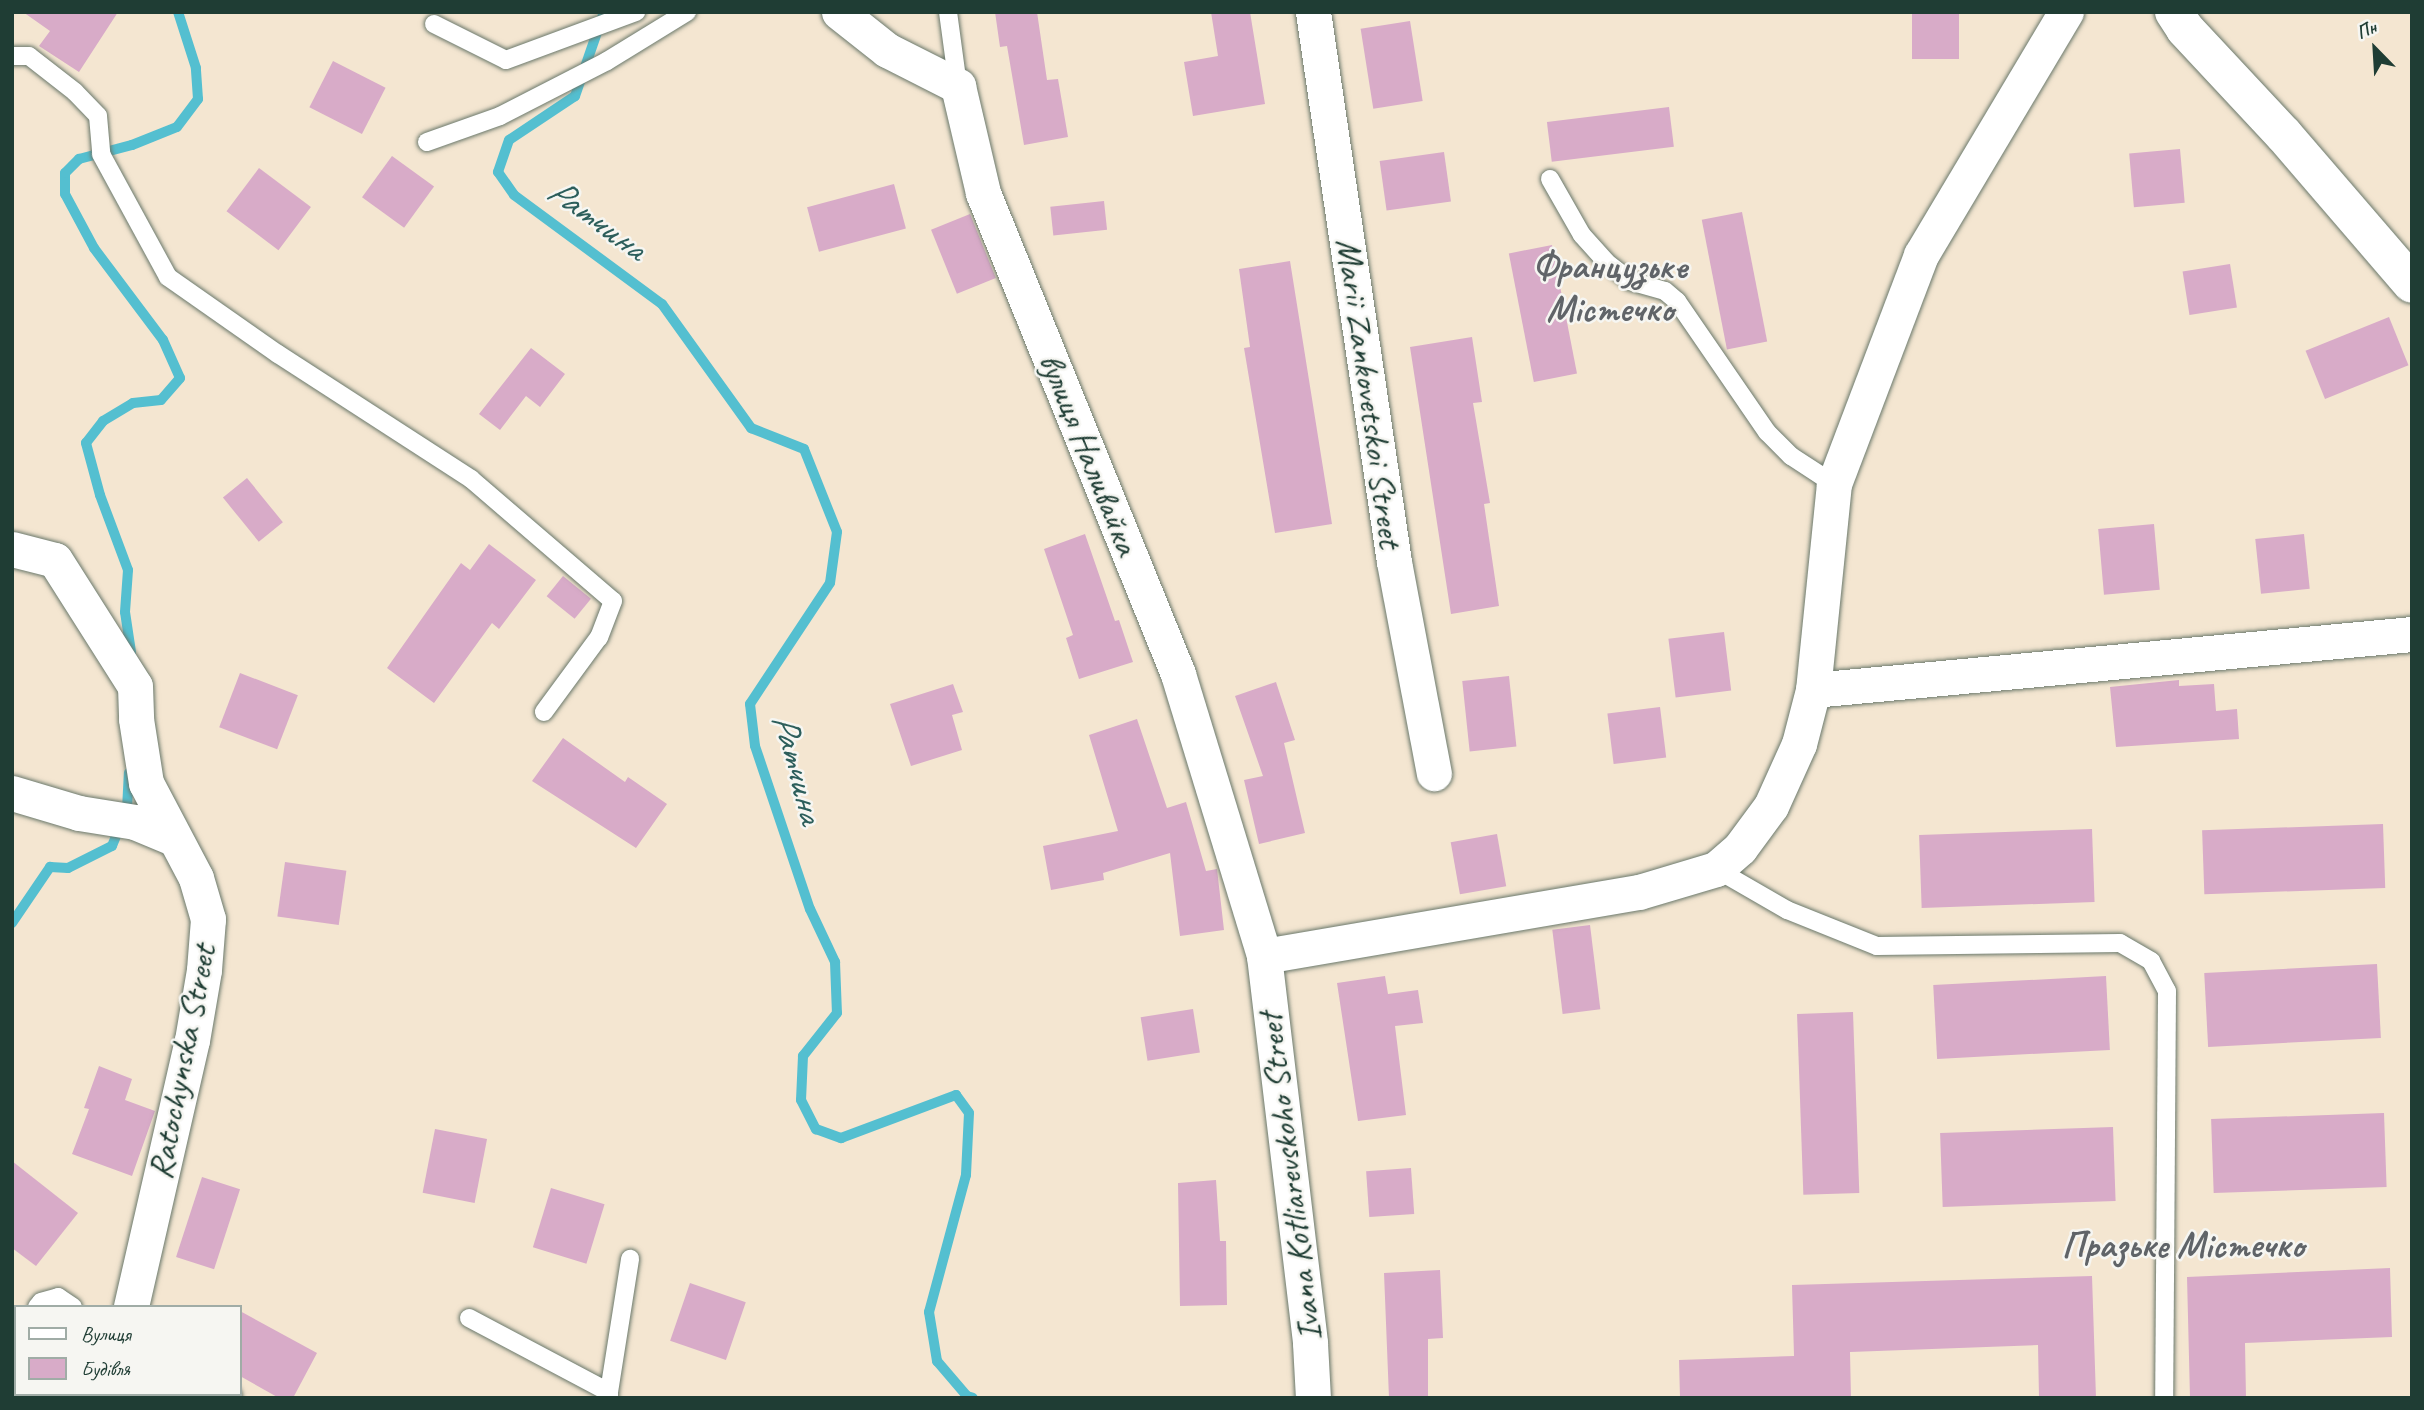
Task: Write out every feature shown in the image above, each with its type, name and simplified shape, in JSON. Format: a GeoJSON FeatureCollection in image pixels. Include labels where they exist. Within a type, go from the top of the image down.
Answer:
{"type":"FeatureCollection","features":[{"type":"Feature","properties":{"kind":"street"},"geometry":{"type":"LineString","coordinates":[[839,12],[887,50],[958,86]]}},
{"type":"Feature","properties":{"kind":"street","name":"Marii Zankovetskoi Street"},"geometry":{"type":"LineString","coordinates":[[1313,12],[1394,562],[1434,773]]}},
{"type":"Feature","properties":{"kind":"street"},"geometry":{"type":"LineString","coordinates":[[1264,956],[1639,892],[1716,869],[1740,848],[1771,806],[1799,744],[1813,690],[1834,484],[1921,255],[2066,12]]}},
{"type":"Feature","properties":{"kind":"street"},"geometry":{"type":"LineString","coordinates":[[2174,12],[2185,29],[2284,135],[2412,284]]}},
{"type":"Feature","properties":{"kind":"street","name":"вулиця Наливайка"},"geometry":{"type":"LineString","coordinates":[[958,86],[984,193],[1178,674],[1264,956]]}},
{"type":"Feature","properties":{"kind":"street","name":"Ratochynska Street"},"geometry":{"type":"LineString","coordinates":[[12,549],[55,560],[135,686],[135,719],[146,783],[196,878],[208,919],[204,970],[192,1040],[131,1305]]}},
{"type":"Feature","properties":{"kind":"street"},"geometry":{"type":"LineString","coordinates":[[1813,690],[2412,634]]}},
{"type":"Feature","properties":{"kind":"street"},"geometry":{"type":"LineString","coordinates":[[12,793],[79,813],[135,822],[173,838]]}},
{"type":"Feature","properties":{"kind":"street","name":"Ivana Kotliarevskoho Street"},"geometry":{"type":"LineString","coordinates":[[1264,956],[1310,1343],[1313,1398]]}},
{"type":"Feature","properties":{"kind":"lane"},"geometry":{"type":"LineString","coordinates":[[427,142],[500,116],[567,83],[687,12]]}},
{"type":"Feature","properties":{"kind":"lane"},"geometry":{"type":"LineString","coordinates":[[948,12],[958,86]]}},
{"type":"Feature","properties":{"kind":"lane"},"geometry":{"type":"LineString","coordinates":[[434,24],[506,60],[630,15]]}},
{"type":"Feature","properties":{"kind":"lane"},"geometry":{"type":"LineString","coordinates":[[12,56],[29,56],[75,92],[98,116],[101,154],[168,277],[278,354],[471,479],[612,601],[599,637],[544,712]]}},
{"type":"Feature","properties":{"kind":"lane"},"geometry":{"type":"LineString","coordinates":[[1550,179],[1576,227],[1606,262],[1630,281],[1665,291],[1677,301],[1767,432],[1791,456],[1834,484]]}},
{"type":"Feature","properties":{"kind":"lane"},"geometry":{"type":"LineString","coordinates":[[1716,869],[1787,910],[1877,946],[2120,943],[2151,961],[2166,991],[2164,1398]]}},
{"type":"Feature","properties":{"kind":"lane"},"geometry":{"type":"LineString","coordinates":[[469,1318],[609,1395],[630,1259]]}},
{"type":"Feature","properties":{"kind":"lane"},"geometry":{"type":"LineString","coordinates":[[39,1305],[58,1297],[70,1305]]}},
{"type":"Feature","properties":{"kind":"building"},"geometry":{"type":"Polygon","coordinates":[[[23,12],[118,12],[79,72],[39,46],[50,31],[23,12]]]}},
{"type":"Feature","properties":{"kind":"building"},"geometry":{"type":"Polygon","coordinates":[[[995,12],[1037,12],[1047,80],[1058,79],[1068,137],[1024,145],[1007,46],[1000,47],[995,12]]]}},
{"type":"Feature","properties":{"kind":"building"},"geometry":{"type":"Polygon","coordinates":[[[1211,12],[1250,12],[1265,104],[1193,116],[1184,62],[1218,56],[1211,12]]]}},
{"type":"Feature","properties":{"kind":"building"},"geometry":{"type":"Polygon","coordinates":[[[1912,12],[1959,12],[1959,59],[1912,59],[1912,12]]]}},
{"type":"Feature","properties":{"kind":"building"},"geometry":{"type":"Polygon","coordinates":[[[1410,21],[1423,101],[1373,109],[1361,29],[1410,21]]]}},
{"type":"Feature","properties":{"kind":"building"},"geometry":{"type":"Polygon","coordinates":[[[333,61],[386,88],[362,134],[309,107],[333,61]]]}},
{"type":"Feature","properties":{"kind":"building"},"geometry":{"type":"Polygon","coordinates":[[[1669,107],[1674,147],[1552,162],[1547,122],[1669,107]]]}},
{"type":"Feature","properties":{"kind":"building"},"geometry":{"type":"Polygon","coordinates":[[[2180,149],[2185,203],[2134,207],[2129,153],[2180,149]]]}},
{"type":"Feature","properties":{"kind":"building"},"geometry":{"type":"Polygon","coordinates":[[[1444,152],[1451,202],[1387,211],[1380,161],[1444,152]]]}},
{"type":"Feature","properties":{"kind":"building"},"geometry":{"type":"Polygon","coordinates":[[[392,156],[434,187],[404,228],[362,197],[392,156]]]}},
{"type":"Feature","properties":{"kind":"building"},"geometry":{"type":"Polygon","coordinates":[[[259,168],[311,207],[278,250],[227,211],[259,168]]]}},
{"type":"Feature","properties":{"kind":"building"},"geometry":{"type":"Polygon","coordinates":[[[894,184],[906,228],[819,252],[807,207],[894,184]]]}},
{"type":"Feature","properties":{"kind":"building"},"geometry":{"type":"Polygon","coordinates":[[[1104,201],[1107,230],[1053,235],[1050,207],[1104,201]]]}},
{"type":"Feature","properties":{"kind":"building"},"geometry":{"type":"Polygon","coordinates":[[[1742,212],[1767,342],[1727,349],[1702,220],[1742,212]]]}},
{"type":"Feature","properties":{"kind":"building"},"geometry":{"type":"Polygon","coordinates":[[[970,214],[996,278],[957,294],[931,230],[970,214]]]}},
{"type":"Feature","properties":{"kind":"building"},"geometry":{"type":"Polygon","coordinates":[[[1552,245],[1577,374],[1534,382],[1509,253],[1552,245]]]}},
{"type":"Feature","properties":{"kind":"building"},"geometry":{"type":"Polygon","coordinates":[[[1290,261],[1332,524],[1275,533],[1244,348],[1250,347],[1239,269],[1290,261]]]}},
{"type":"Feature","properties":{"kind":"building"},"geometry":{"type":"Polygon","coordinates":[[[2230,264],[2237,307],[2189,315],[2183,272],[2230,264]]]}},
{"type":"Feature","properties":{"kind":"building"},"geometry":{"type":"Polygon","coordinates":[[[2389,317],[2408,365],[2325,399],[2306,351],[2389,317]]]}},
{"type":"Feature","properties":{"kind":"building"},"geometry":{"type":"Polygon","coordinates":[[[1472,337],[1482,402],[1473,403],[1490,503],[1484,504],[1499,606],[1451,614],[1410,347],[1472,337]]]}},
{"type":"Feature","properties":{"kind":"building"},"geometry":{"type":"Polygon","coordinates":[[[531,348],[565,374],[540,407],[526,396],[500,430],[479,414],[531,348]]]}},
{"type":"Feature","properties":{"kind":"building"},"geometry":{"type":"Polygon","coordinates":[[[247,478],[283,522],[259,542],[223,498],[247,478]]]}},
{"type":"Feature","properties":{"kind":"building"},"geometry":{"type":"Polygon","coordinates":[[[2154,524],[2160,590],[2104,595],[2098,529],[2154,524]]]}},
{"type":"Feature","properties":{"kind":"building"},"geometry":{"type":"Polygon","coordinates":[[[1085,534],[1115,621],[1119,620],[1133,662],[1079,679],[1066,638],[1073,635],[1044,549],[1085,534]]]}},
{"type":"Feature","properties":{"kind":"building"},"geometry":{"type":"Polygon","coordinates":[[[2304,534],[2310,589],[2261,594],[2255,539],[2304,534]]]}},
{"type":"Feature","properties":{"kind":"building"},"geometry":{"type":"Polygon","coordinates":[[[489,544],[536,580],[499,629],[492,623],[434,703],[387,668],[461,563],[470,570],[489,544]]]}},
{"type":"Feature","properties":{"kind":"building"},"geometry":{"type":"Polygon","coordinates":[[[563,576],[591,599],[575,619],[547,596],[563,576]]]}},
{"type":"Feature","properties":{"kind":"building"},"geometry":{"type":"Polygon","coordinates":[[[1724,632],[1731,691],[1676,697],[1668,639],[1724,632]]]}},
{"type":"Feature","properties":{"kind":"building"},"geometry":{"type":"Polygon","coordinates":[[[240,673],[298,695],[277,749],[219,727],[240,673]]]}},
{"type":"Feature","properties":{"kind":"building"},"geometry":{"type":"Polygon","coordinates":[[[1509,676],[1516,747],[1470,752],[1462,681],[1509,676]]]}},
{"type":"Feature","properties":{"kind":"building"},"geometry":{"type":"Polygon","coordinates":[[[2179,680],[2179,686],[2214,684],[2216,711],[2237,709],[2239,739],[2116,747],[2110,687],[2179,680]]]}},
{"type":"Feature","properties":{"kind":"building"},"geometry":{"type":"Polygon","coordinates":[[[1276,682],[1295,740],[1284,743],[1305,833],[1259,844],[1244,780],[1263,776],[1235,696],[1276,682]]]}},
{"type":"Feature","properties":{"kind":"building"},"geometry":{"type":"Polygon","coordinates":[[[953,684],[963,712],[952,715],[962,750],[911,766],[890,704],[953,684]]]}},
{"type":"Feature","properties":{"kind":"building"},"geometry":{"type":"Polygon","coordinates":[[[1660,707],[1666,758],[1614,764],[1607,713],[1660,707]]]}},
{"type":"Feature","properties":{"kind":"building"},"geometry":{"type":"Polygon","coordinates":[[[1137,719],[1167,808],[1186,802],[1206,871],[1217,869],[1224,930],[1180,936],[1170,853],[1103,873],[1104,880],[1051,890],[1043,846],[1118,831],[1089,735],[1137,719]]]}},
{"type":"Feature","properties":{"kind":"building"},"geometry":{"type":"Polygon","coordinates":[[[563,738],[625,782],[628,777],[667,804],[636,848],[532,781],[563,738]]]}},
{"type":"Feature","properties":{"kind":"building"},"geometry":{"type":"Polygon","coordinates":[[[2383,824],[2385,888],[2204,894],[2202,830],[2383,824]]]}},
{"type":"Feature","properties":{"kind":"building"},"geometry":{"type":"Polygon","coordinates":[[[2092,829],[2095,902],[1922,908],[1919,835],[2092,829]]]}},
{"type":"Feature","properties":{"kind":"building"},"geometry":{"type":"Polygon","coordinates":[[[1497,834],[1506,886],[1460,894],[1451,842],[1497,834]]]}},
{"type":"Feature","properties":{"kind":"building"},"geometry":{"type":"Polygon","coordinates":[[[285,862],[346,871],[339,925],[277,916],[285,862]]]}},
{"type":"Feature","properties":{"kind":"building"},"geometry":{"type":"Polygon","coordinates":[[[1590,925],[1600,1009],[1563,1014],[1552,930],[1590,925]]]}},
{"type":"Feature","properties":{"kind":"building"},"geometry":{"type":"Polygon","coordinates":[[[2377,964],[2381,1038],[2208,1047],[2204,973],[2377,964]]]}},
{"type":"Feature","properties":{"kind":"building"},"geometry":{"type":"Polygon","coordinates":[[[1385,976],[1388,994],[1418,990],[1423,1023],[1395,1026],[1406,1115],[1358,1121],[1337,983],[1385,976]]]}},
{"type":"Feature","properties":{"kind":"building"},"geometry":{"type":"Polygon","coordinates":[[[2106,976],[2110,1050],[1937,1059],[1933,985],[2106,976]]]}},
{"type":"Feature","properties":{"kind":"building"},"geometry":{"type":"Polygon","coordinates":[[[1193,1009],[1200,1052],[1148,1061],[1141,1017],[1193,1009]]]}},
{"type":"Feature","properties":{"kind":"building"},"geometry":{"type":"Polygon","coordinates":[[[1853,1012],[1859,1193],[1803,1195],[1797,1014],[1853,1012]]]}},
{"type":"Feature","properties":{"kind":"building"},"geometry":{"type":"Polygon","coordinates":[[[99,1066],[132,1079],[125,1100],[155,1111],[132,1176],[72,1154],[89,1109],[84,1108],[99,1066]]]}},
{"type":"Feature","properties":{"kind":"building"},"geometry":{"type":"Polygon","coordinates":[[[2384,1113],[2387,1187],[2214,1193],[2211,1119],[2384,1113]]]}},
{"type":"Feature","properties":{"kind":"building"},"geometry":{"type":"Polygon","coordinates":[[[2113,1127],[2116,1201],[1943,1207],[1940,1133],[2113,1127]]]}},
{"type":"Feature","properties":{"kind":"building"},"geometry":{"type":"Polygon","coordinates":[[[435,1129],[487,1139],[475,1203],[423,1193],[435,1129]]]}},
{"type":"Feature","properties":{"kind":"building"},"geometry":{"type":"Polygon","coordinates":[[[12,1161],[78,1213],[36,1266],[12,1248],[12,1161]]]}},
{"type":"Feature","properties":{"kind":"building"},"geometry":{"type":"Polygon","coordinates":[[[1411,1168],[1414,1214],[1369,1217],[1366,1171],[1411,1168]]]}},
{"type":"Feature","properties":{"kind":"building"},"geometry":{"type":"Polygon","coordinates":[[[202,1177],[240,1189],[214,1269],[176,1257],[202,1177]]]}},
{"type":"Feature","properties":{"kind":"building"},"geometry":{"type":"Polygon","coordinates":[[[1216,1180],[1220,1241],[1226,1241],[1227,1305],[1180,1306],[1178,1183],[1216,1180]]]}},
{"type":"Feature","properties":{"kind":"building"},"geometry":{"type":"Polygon","coordinates":[[[551,1188],[605,1204],[586,1264],[533,1247],[551,1188]]]}},
{"type":"Feature","properties":{"kind":"building"},"geometry":{"type":"Polygon","coordinates":[[[2390,1268],[2392,1337],[2245,1343],[2246,1398],[2190,1398],[2187,1277],[2390,1268]]]}},
{"type":"Feature","properties":{"kind":"building"},"geometry":{"type":"Polygon","coordinates":[[[1440,1270],[1443,1338],[1428,1339],[1428,1398],[1389,1398],[1384,1273],[1440,1270]]]}},
{"type":"Feature","properties":{"kind":"building"},"geometry":{"type":"Polygon","coordinates":[[[2092,1276],[2096,1398],[2039,1398],[2038,1345],[1850,1352],[1851,1398],[1680,1398],[1679,1360],[1794,1356],[1792,1285],[2092,1276]]]}},
{"type":"Feature","properties":{"kind":"building"},"geometry":{"type":"Polygon","coordinates":[[[690,1283],[746,1302],[726,1360],[670,1341],[690,1283]]]}},
{"type":"Feature","properties":{"kind":"building"},"geometry":{"type":"Polygon","coordinates":[[[242,1312],[317,1353],[293,1398],[279,1398],[242,1377],[242,1312]]]}},
{"type":"Feature","properties":{"kind":"waterway"},"geometry":{"type":"LineString","coordinates":[[131,652],[125,612],[128,570],[100,495],[86,443],[103,421],[133,403],[161,400],[180,378],[163,340],[94,248],[65,194],[65,173],[79,159],[132,145],[177,127],[198,99],[196,68],[178,12]]}},
{"type":"Feature","properties":{"kind":"waterway","name":"Ратчина"},"geometry":{"type":"LineString","coordinates":[[604,12],[575,96],[509,140],[498,172],[514,195],[662,304],[751,428],[804,449],[837,532],[830,583],[750,704],[755,746],[810,909],[835,962],[837,1013],[803,1056],[801,1100],[816,1129],[841,1138],[956,1095],[969,1113],[966,1175],[929,1312],[937,1361],[967,1396],[973,1398]]}},
{"type":"Feature","properties":{"kind":"waterway"},"geometry":{"type":"LineString","coordinates":[[12,923],[50,867],[68,868],[112,846],[127,809],[129,773]]}},
{"type":"Feature","properties":{"kind":"district","name":"Французьке Містечко"},"geometry":{"type":"Point","coordinates":[1610,288]}},
{"type":"Feature","properties":{"kind":"district","name":"Празьке Містечко"},"geometry":{"type":"Point","coordinates":[2183,1245]}}]}
